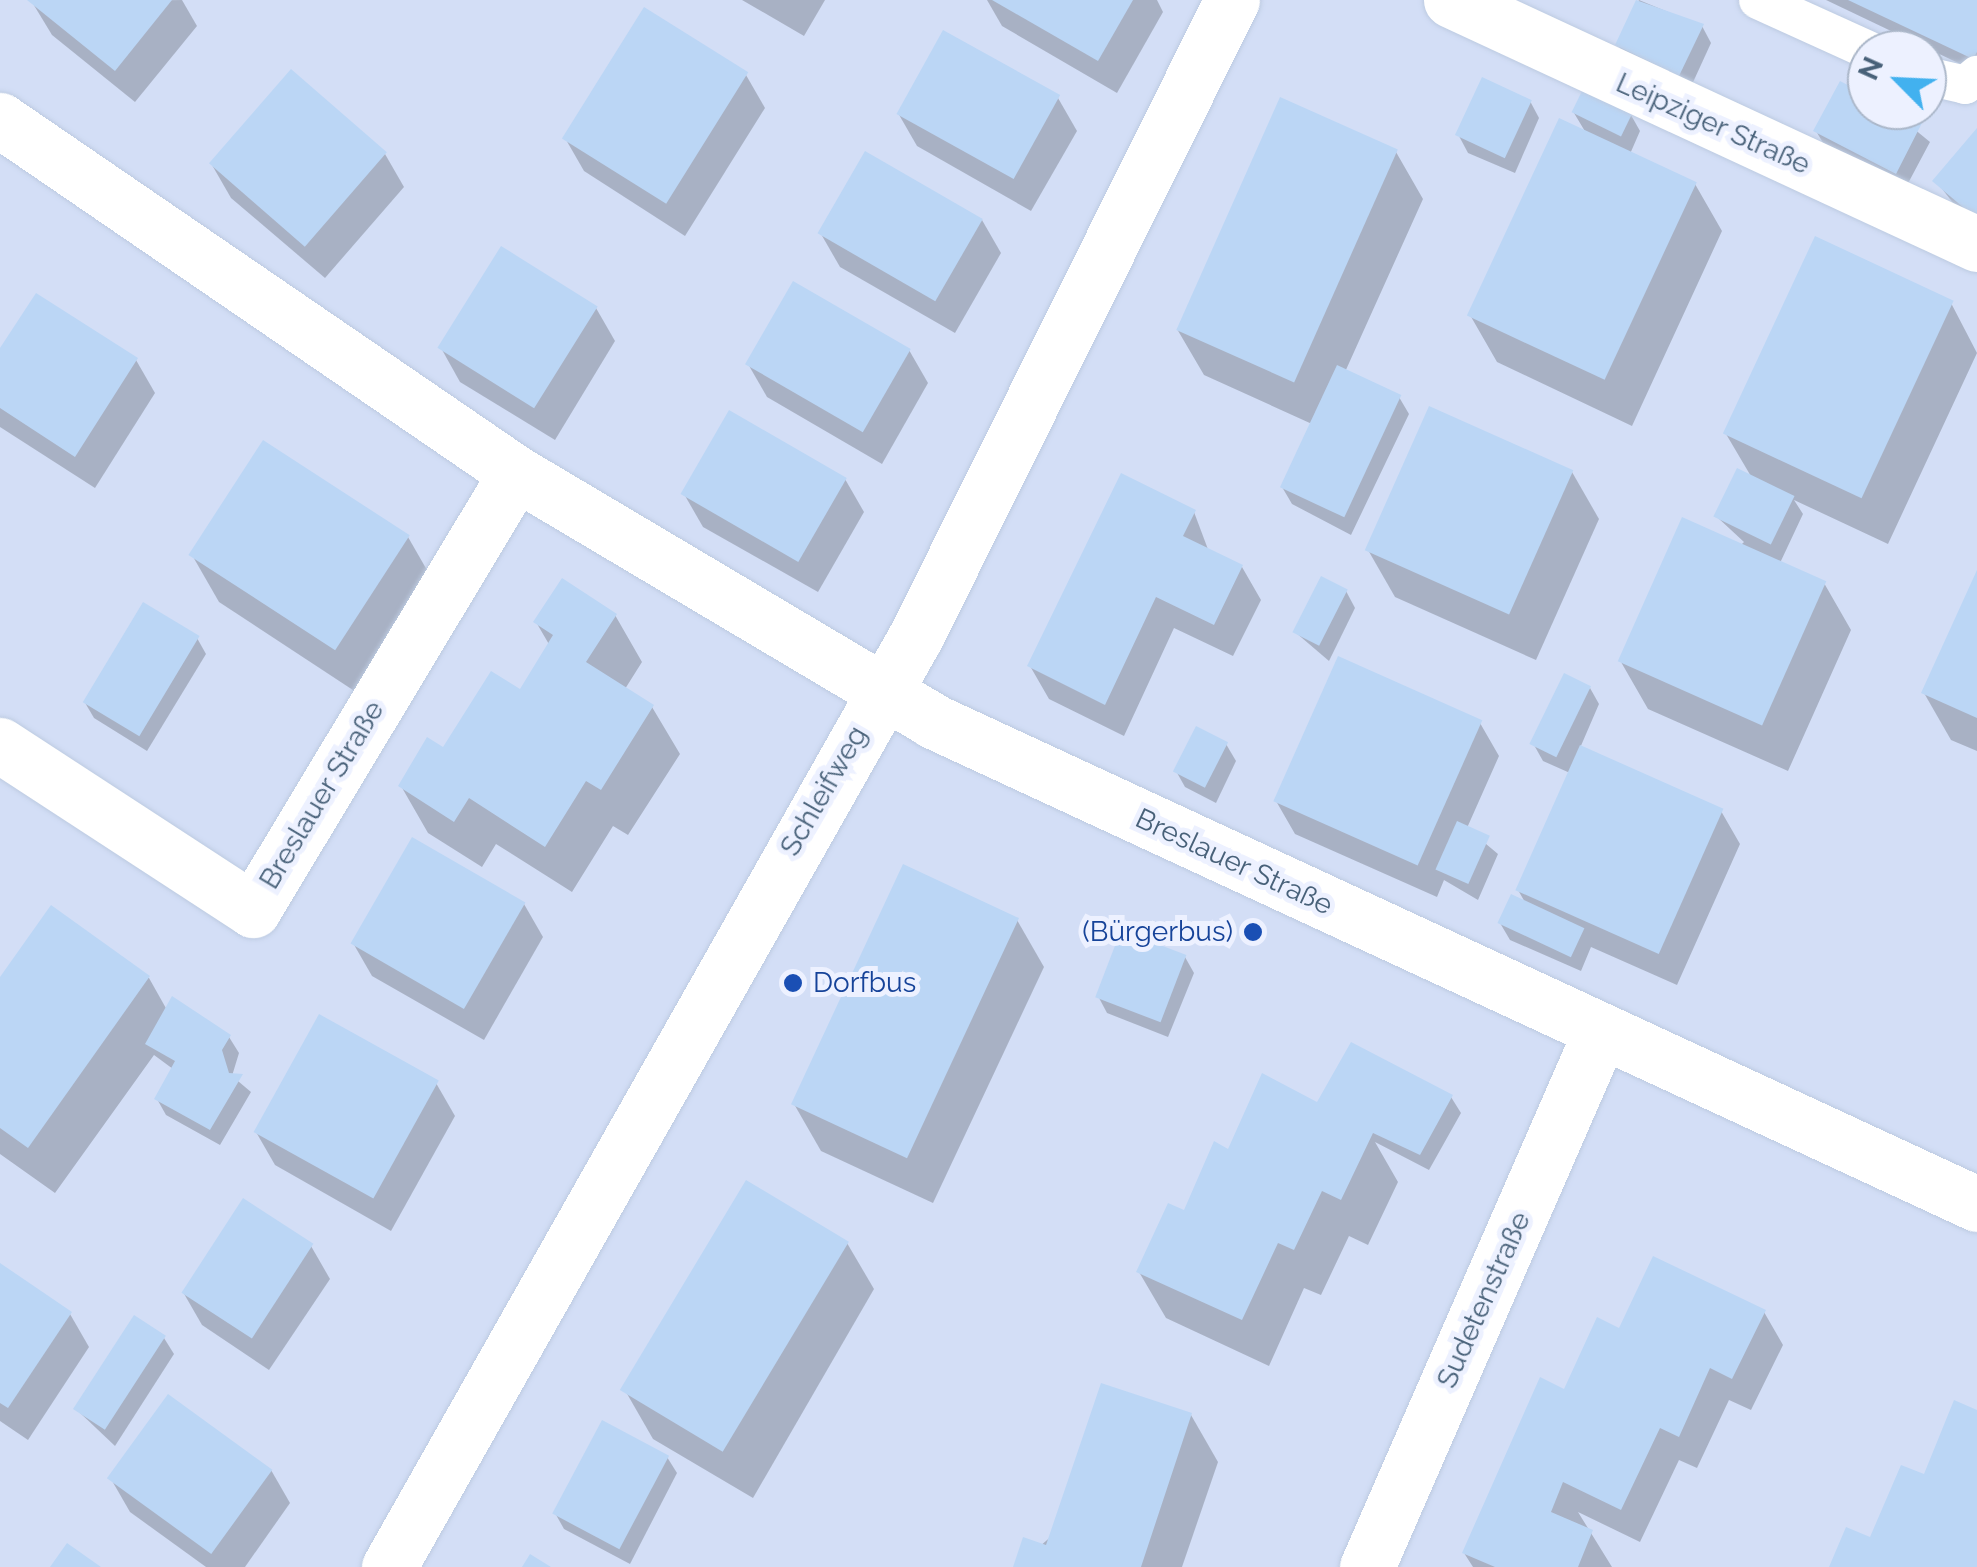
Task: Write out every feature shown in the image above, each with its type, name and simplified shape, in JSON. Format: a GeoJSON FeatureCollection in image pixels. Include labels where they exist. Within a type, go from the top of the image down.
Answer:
{"type":"FeatureCollection","features":[{"type":"Feature","properties":{"kind":"street","name":"Schleifweg"},"geometry":{"type":"LineString","coordinates":[[388,1567],[883,689],[1068,343],[1232,0]]}},
{"type":"Feature","properties":{"kind":"street","name":"Leipziger Straße"},"geometry":{"type":"LineString","coordinates":[[1451,0],[1977,244]]}},
{"type":"Feature","properties":{"kind":"street","name":"Breslauer Straße"},"geometry":{"type":"LineString","coordinates":[[8,148],[516,473],[932,721],[1600,1034],[1977,1204]]}},
{"type":"Feature","properties":{"kind":"street","name":"Breslauer Straße"},"geometry":{"type":"LineString","coordinates":[[0,745],[252,910],[516,473]]}},
{"type":"Feature","properties":{"kind":"street","name":"Sudetenstraße"},"geometry":{"type":"LineString","coordinates":[[1368,1567],[1600,1034]]}},
{"type":"Feature","properties":{"kind":"lane"},"geometry":{"type":"LineString","coordinates":[[1758,0],[1847,40]]}},
{"type":"Feature","properties":{"kind":"lane"},"geometry":{"type":"LineString","coordinates":[[1947,81],[1965,85],[1977,76]]}},
{"type":"Feature","properties":{"kind":"shaded area"},"geometry":{"type":"Polygon","coordinates":[[[0,0],[1977,0],[1977,1567],[0,1567],[0,0]]]}},
{"type":"Feature","properties":{"kind":"building"},"geometry":{"type":"Polygon","coordinates":[[[27,0],[172,0],[115,71],[27,0]]]}},
{"type":"Feature","properties":{"kind":"building"},"geometry":{"type":"Polygon","coordinates":[[[992,0],[1133,0],[1098,61],[992,0]]]}},
{"type":"Feature","properties":{"kind":"building"},"geometry":{"type":"Polygon","coordinates":[[[1636,0],[1704,24],[1679,76],[1615,45],[1636,0]]]}},
{"type":"Feature","properties":{"kind":"building"},"geometry":{"type":"Polygon","coordinates":[[[1848,0],[1977,0],[1977,52],[1973,59],[1947,47],[1947,30],[1912,30],[1848,0]]]}},
{"type":"Feature","properties":{"kind":"building"},"geometry":{"type":"Polygon","coordinates":[[[644,7],[748,72],[666,204],[562,138],[644,7]]]}},
{"type":"Feature","properties":{"kind":"building"},"geometry":{"type":"Polygon","coordinates":[[[943,30],[1060,95],[1014,179],[896,114],[943,30]]]}},
{"type":"Feature","properties":{"kind":"building"},"geometry":{"type":"Polygon","coordinates":[[[291,69],[387,152],[305,247],[209,163],[291,69]]]}},
{"type":"Feature","properties":{"kind":"building"},"geometry":{"type":"Polygon","coordinates":[[[1482,77],[1532,100],[1505,158],[1455,135],[1482,77]]]}},
{"type":"Feature","properties":{"kind":"building"},"geometry":{"type":"Polygon","coordinates":[[[1840,81],[1847,85],[1847,130],[1918,130],[1896,174],[1813,131],[1840,81]]]}},
{"type":"Feature","properties":{"kind":"building"},"geometry":{"type":"Polygon","coordinates":[[[1583,89],[1632,113],[1621,136],[1572,112],[1583,89]]]}},
{"type":"Feature","properties":{"kind":"building"},"geometry":{"type":"Polygon","coordinates":[[[1280,97],[1398,149],[1294,382],[1176,330],[1280,97]]]}},
{"type":"Feature","properties":{"kind":"building"},"geometry":{"type":"Polygon","coordinates":[[[1559,118],[1697,182],[1605,380],[1467,316],[1559,118]]]}},
{"type":"Feature","properties":{"kind":"building"},"geometry":{"type":"Polygon","coordinates":[[[1977,128],[1977,219],[1932,181],[1977,128]]]}},
{"type":"Feature","properties":{"kind":"building"},"geometry":{"type":"Polygon","coordinates":[[[865,151],[983,219],[935,301],[818,233],[865,151]]]}},
{"type":"Feature","properties":{"kind":"building"},"geometry":{"type":"Polygon","coordinates":[[[1815,236],[1954,301],[1862,498],[1723,434],[1815,236]]]}},
{"type":"Feature","properties":{"kind":"building"},"geometry":{"type":"Polygon","coordinates":[[[501,246],[598,306],[534,408],[437,348],[501,246]]]}},
{"type":"Feature","properties":{"kind":"building"},"geometry":{"type":"Polygon","coordinates":[[[793,281],[911,349],[863,432],[745,364],[793,281]]]}},
{"type":"Feature","properties":{"kind":"building"},"geometry":{"type":"Polygon","coordinates":[[[36,293],[138,358],[75,457],[0,408],[0,348],[36,293]]]}},
{"type":"Feature","properties":{"kind":"building"},"geometry":{"type":"Polygon","coordinates":[[[1337,365],[1401,395],[1344,517],[1280,487],[1337,365]]]}},
{"type":"Feature","properties":{"kind":"building"},"geometry":{"type":"Polygon","coordinates":[[[1429,406],[1573,470],[1509,615],[1365,550],[1429,406]]]}},
{"type":"Feature","properties":{"kind":"building"},"geometry":{"type":"Polygon","coordinates":[[[729,410],[847,478],[798,562],[680,494],[729,410]]]}},
{"type":"Feature","properties":{"kind":"building"},"geometry":{"type":"Polygon","coordinates":[[[263,440],[410,535],[335,650],[188,555],[263,440]]]}},
{"type":"Feature","properties":{"kind":"building"},"geometry":{"type":"Polygon","coordinates":[[[1737,468],[1795,496],[1771,545],[1713,517],[1737,468]]]}},
{"type":"Feature","properties":{"kind":"building"},"geometry":{"type":"Polygon","coordinates":[[[1121,473],[1196,510],[1183,536],[1243,565],[1214,625],[1156,597],[1105,705],[1027,666],[1121,473]]]}},
{"type":"Feature","properties":{"kind":"building"},"geometry":{"type":"Polygon","coordinates":[[[1682,517],[1826,581],[1762,726],[1618,661],[1682,517]]]}},
{"type":"Feature","properties":{"kind":"building"},"geometry":{"type":"Polygon","coordinates":[[[1977,570],[1977,718],[1921,693],[1977,570]]]}},
{"type":"Feature","properties":{"kind":"building"},"geometry":{"type":"Polygon","coordinates":[[[1321,576],[1348,590],[1319,646],[1292,632],[1321,576]]]}},
{"type":"Feature","properties":{"kind":"building"},"geometry":{"type":"Polygon","coordinates":[[[562,578],[617,614],[586,662],[654,705],[601,790],[586,781],[545,847],[469,798],[454,822],[398,786],[427,737],[443,747],[491,671],[520,689],[553,635],[533,622],[562,578]]]}},
{"type":"Feature","properties":{"kind":"building"},"geometry":{"type":"Polygon","coordinates":[[[143,602],[200,636],[139,736],[83,702],[143,602]]]}},
{"type":"Feature","properties":{"kind":"building"},"geometry":{"type":"Polygon","coordinates":[[[1338,656],[1482,720],[1418,866],[1273,801],[1338,656]]]}},
{"type":"Feature","properties":{"kind":"building"},"geometry":{"type":"Polygon","coordinates":[[[1564,673],[1591,686],[1556,757],[1529,744],[1564,673]]]}},
{"type":"Feature","properties":{"kind":"building"},"geometry":{"type":"Polygon","coordinates":[[[1196,726],[1228,742],[1205,788],[1173,771],[1196,726]]]}},
{"type":"Feature","properties":{"kind":"building"},"geometry":{"type":"Polygon","coordinates":[[[1580,745],[1723,809],[1659,954],[1515,890],[1580,745]]]}},
{"type":"Feature","properties":{"kind":"building"},"geometry":{"type":"Polygon","coordinates":[[[1457,821],[1490,836],[1468,884],[1435,869],[1457,821]]]}},
{"type":"Feature","properties":{"kind":"building"},"geometry":{"type":"Polygon","coordinates":[[[412,837],[525,902],[464,1009],[350,944],[412,837]]]}},
{"type":"Feature","properties":{"kind":"building"},"geometry":{"type":"Polygon","coordinates":[[[903,864],[1019,918],[907,1158],[791,1104],[903,864]]]}},
{"type":"Feature","properties":{"kind":"building"},"geometry":{"type":"Polygon","coordinates":[[[1511,894],[1584,928],[1571,957],[1497,923],[1511,894]]]}},
{"type":"Feature","properties":{"kind":"building"},"geometry":{"type":"Polygon","coordinates":[[[51,905],[150,976],[28,1148],[0,1128],[0,977],[51,905]]]}},
{"type":"Feature","properties":{"kind":"building"},"geometry":{"type":"Polygon","coordinates":[[[1121,930],[1186,955],[1161,1022],[1095,997],[1121,930]]]}},
{"type":"Feature","properties":{"kind":"building"},"geometry":{"type":"Polygon","coordinates":[[[172,996],[231,1035],[222,1050],[229,1073],[243,1074],[210,1130],[154,1099],[175,1061],[145,1044],[172,996]]]}},
{"type":"Feature","properties":{"kind":"building"},"geometry":{"type":"Polygon","coordinates":[[[319,1014],[439,1080],[373,1198],[254,1132],[319,1014]]]}},
{"type":"Feature","properties":{"kind":"building"},"geometry":{"type":"Polygon","coordinates":[[[1351,1042],[1453,1095],[1420,1155],[1373,1133],[1341,1200],[1322,1191],[1294,1250],[1278,1243],[1242,1320],[1136,1272],[1168,1203],[1184,1210],[1214,1141],[1228,1149],[1262,1073],[1317,1102],[1351,1042]]]}},
{"type":"Feature","properties":{"kind":"building"},"geometry":{"type":"Polygon","coordinates":[[[746,1180],[849,1242],[723,1452],[620,1390],[746,1180]]]}},
{"type":"Feature","properties":{"kind":"building"},"geometry":{"type":"Polygon","coordinates":[[[243,1198],[313,1244],[252,1339],[181,1293],[243,1198]]]}},
{"type":"Feature","properties":{"kind":"building"},"geometry":{"type":"Polygon","coordinates":[[[1653,1256],[1766,1310],[1732,1379],[1710,1368],[1679,1437],[1660,1428],[1621,1510],[1563,1482],[1551,1512],[1593,1530],[1578,1567],[1495,1567],[1462,1553],[1540,1377],[1564,1389],[1597,1317],[1619,1328],[1653,1256]]]}},
{"type":"Feature","properties":{"kind":"building"},"geometry":{"type":"Polygon","coordinates":[[[0,1263],[72,1312],[8,1408],[0,1403],[0,1263]]]}},
{"type":"Feature","properties":{"kind":"building"},"geometry":{"type":"Polygon","coordinates":[[[134,1315],[166,1336],[105,1430],[73,1409],[134,1315]]]}},
{"type":"Feature","properties":{"kind":"building"},"geometry":{"type":"Polygon","coordinates":[[[1101,1383],[1192,1413],[1141,1567],[1013,1567],[1023,1537],[1046,1545],[1101,1383]]]}},
{"type":"Feature","properties":{"kind":"building"},"geometry":{"type":"Polygon","coordinates":[[[168,1394],[272,1470],[211,1554],[107,1478],[168,1394]]]}},
{"type":"Feature","properties":{"kind":"building"},"geometry":{"type":"Polygon","coordinates":[[[1954,1400],[1977,1410],[1977,1567],[1829,1567],[1846,1527],[1870,1537],[1901,1465],[1924,1474],[1954,1400]]]}},
{"type":"Feature","properties":{"kind":"building"},"geometry":{"type":"Polygon","coordinates":[[[602,1420],[669,1456],[619,1549],[552,1514],[602,1420]]]}},
{"type":"Feature","properties":{"kind":"building"},"geometry":{"type":"Polygon","coordinates":[[[67,1543],[101,1567],[50,1567],[67,1543]]]}},
{"type":"Feature","properties":{"kind":"building"},"geometry":{"type":"Polygon","coordinates":[[[530,1554],[551,1567],[522,1567],[530,1554]]]}},
{"type":"Feature","properties":{"kind":"place","name":"(Bürgerbus)"},"geometry":{"type":"Point","coordinates":[1253,932]}},
{"type":"Feature","properties":{"kind":"place","name":"Dorfbus"},"geometry":{"type":"Point","coordinates":[793,983]}}]}
